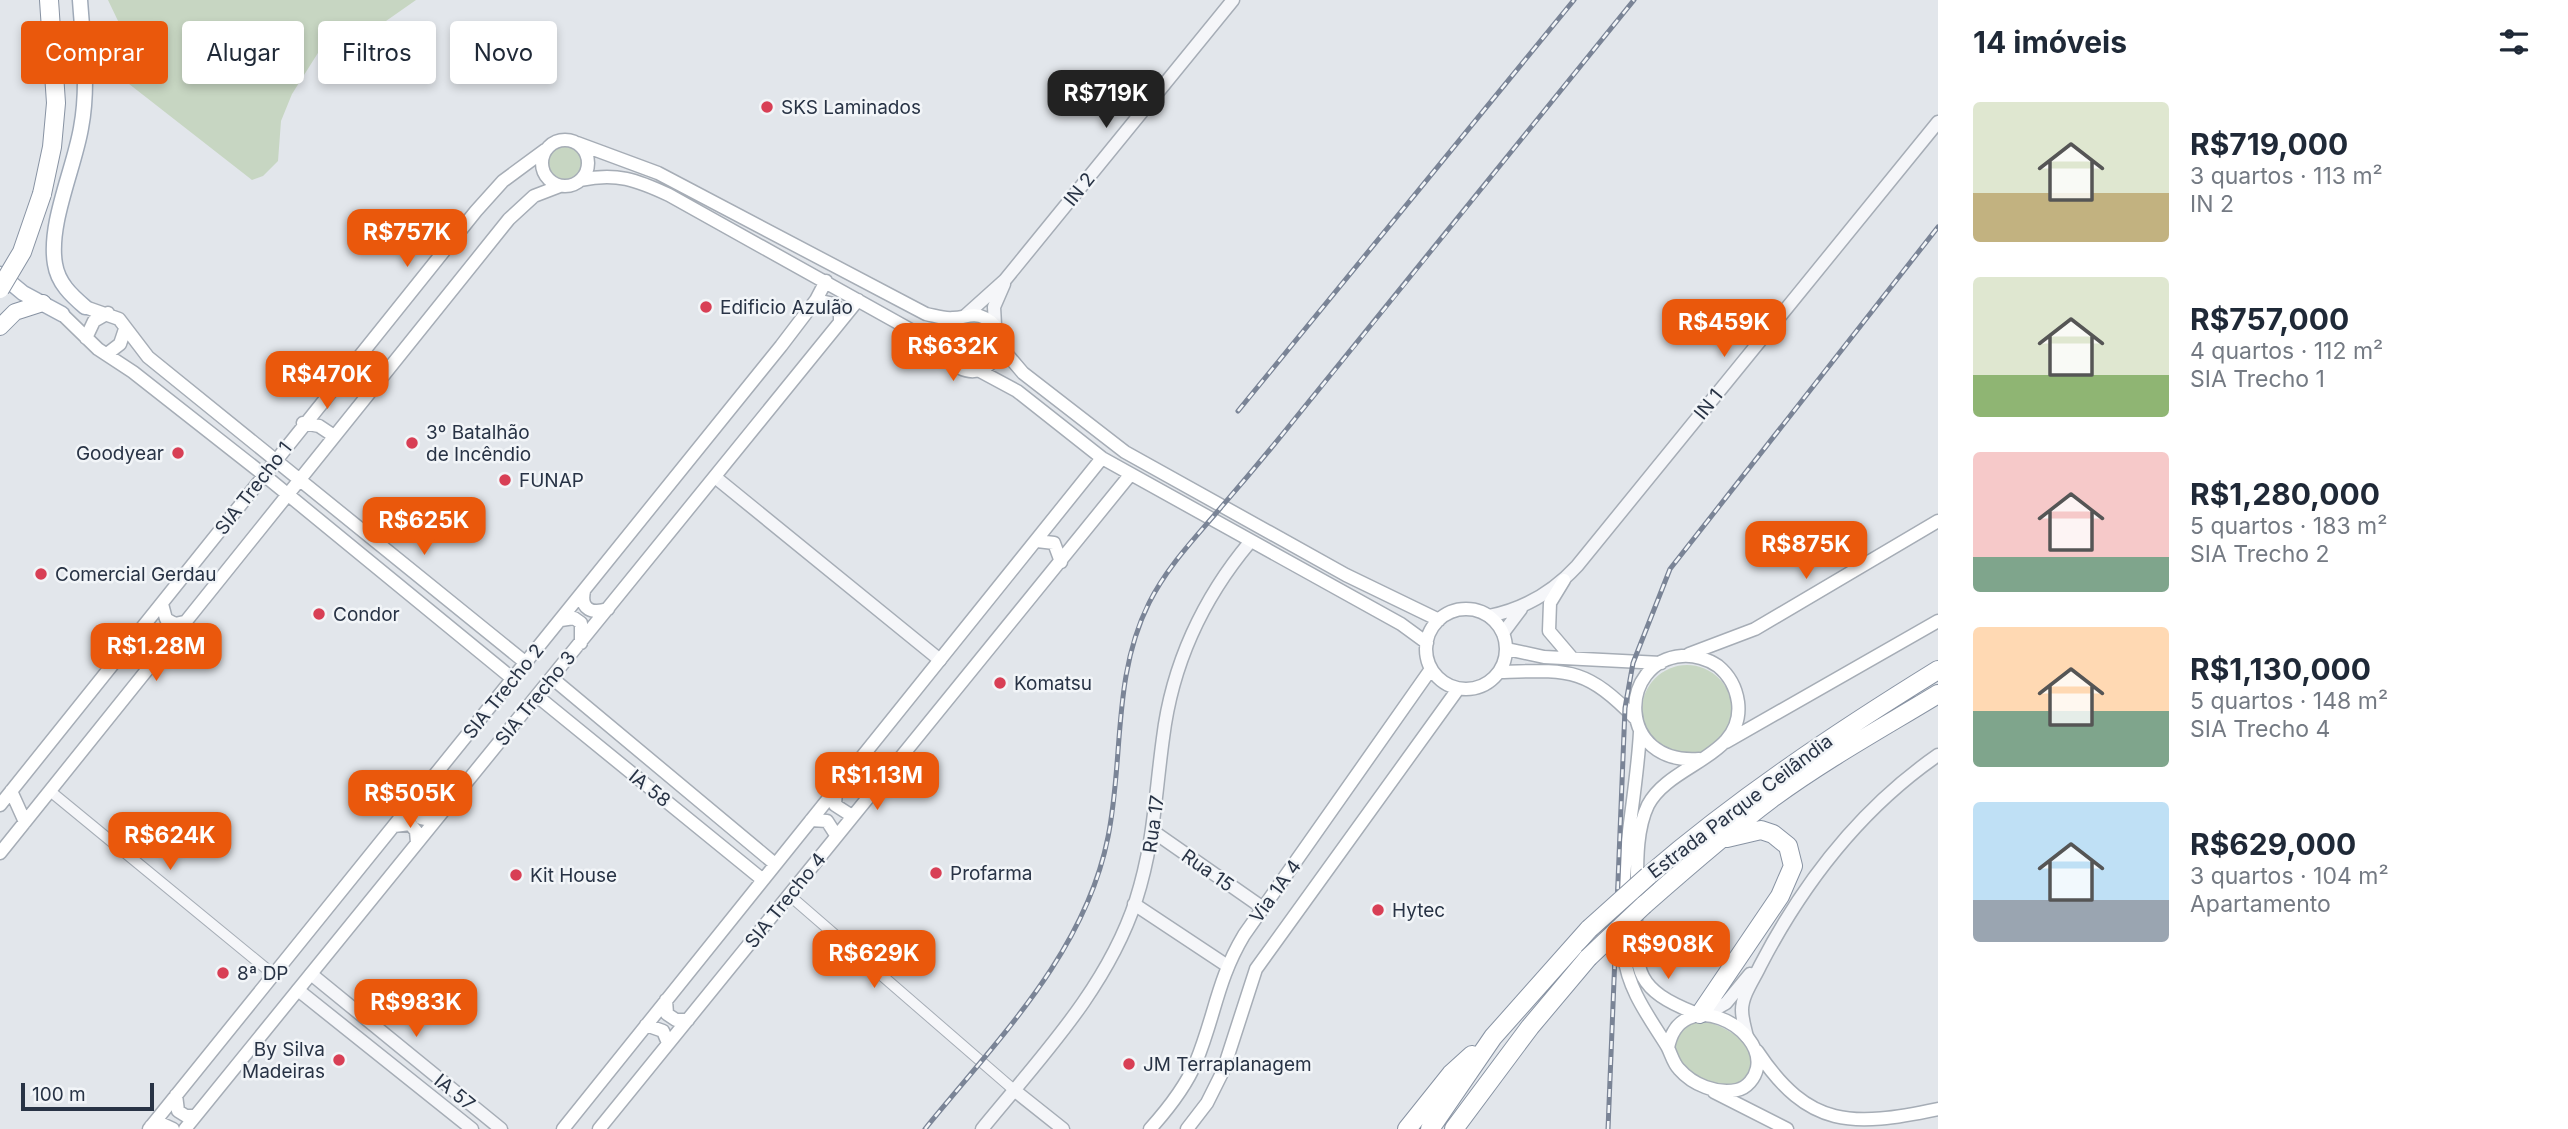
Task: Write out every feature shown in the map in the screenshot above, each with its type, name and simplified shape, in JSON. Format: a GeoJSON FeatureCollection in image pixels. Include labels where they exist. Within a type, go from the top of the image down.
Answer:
{"type":"FeatureCollection","features":[{"type":"Feature","properties":{"kind":"highway"},"geometry":{"type":"LineString","coordinates":[[0,289],[22,251],[42,194],[52,147],[56,103],[49,0]]}},
{"type":"Feature","properties":{"kind":"highway"},"geometry":{"type":"LineString","coordinates":[[2,318],[23,307],[43,303]]}},
{"type":"Feature","properties":{"kind":"highway","name":"Estrada Parque Ceilândia"},"geometry":{"type":"LineString","coordinates":[[1430,1129],[1493,1037],[1589,929],[1702,830],[1821,743],[1938,670]]}},
{"type":"Feature","properties":{"kind":"highway","name":"Estrada Parque Ceilândia"},"geometry":{"type":"LineString","coordinates":[[1454,1129],[1530,1027],[1588,958],[1644,905],[1717,841],[1828,760],[1938,694]]}},
{"type":"Feature","properties":{"kind":"highway"},"geometry":{"type":"LineString","coordinates":[[1700,1014],[1780,896],[1793,866],[1788,846],[1773,834],[1761,830],[1717,841]]}},
{"type":"Feature","properties":{"kind":"highway"},"geometry":{"type":"LineString","coordinates":[[1407,1129],[1451,1074],[1493,1037]]}},
{"type":"Feature","properties":{"kind":"main road"},"geometry":{"type":"LineString","coordinates":[[80,0],[86,79],[82,124],[57,225],[54,255],[62,283],[85,307],[108,313],[148,357],[526,663]]}},
{"type":"Feature","properties":{"kind":"main road"},"geometry":{"type":"LineString","coordinates":[[560,186],[553,183],[544,172],[542,165],[545,150],[556,141],[577,143],[658,173],[926,314],[982,316],[995,325],[1000,346],[1023,373],[1125,452],[1346,575],[1439,620]]}},
{"type":"Feature","properties":{"kind":"main road"},"geometry":{"type":"LineString","coordinates":[[577,143],[588,160],[580,180]]}},
{"type":"Feature","properties":{"kind":"main road","name":"SIA Trecho 1"},"geometry":{"type":"LineString","coordinates":[[0,805],[475,211],[503,181],[545,150]]}},
{"type":"Feature","properties":{"kind":"main road"},"geometry":{"type":"LineString","coordinates":[[0,853],[509,219],[534,196],[580,180],[613,175],[631,178],[826,281],[928,339],[960,368],[978,370],[1017,391],[1101,458],[1401,624],[1427,643]]}},
{"type":"Feature","properties":{"kind":"main road"},"geometry":{"type":"LineString","coordinates":[[0,274],[23,293],[62,314],[86,338],[264,475],[513,679]]}},
{"type":"Feature","properties":{"kind":"main road","name":"SIA Trecho 2"},"geometry":{"type":"LineString","coordinates":[[150,1127],[561,620],[816,300],[826,281]]}},
{"type":"Feature","properties":{"kind":"main road"},"geometry":{"type":"LineString","coordinates":[[816,300],[834,304],[839,311],[840,322]]}},
{"type":"Feature","properties":{"kind":"main road","name":"SIA Trecho 3"},"geometry":{"type":"LineString","coordinates":[[185,1129],[858,300]]}},
{"type":"Feature","properties":{"kind":"main road"},"geometry":{"type":"LineString","coordinates":[[86,338],[94,321],[108,313]]}},
{"type":"Feature","properties":{"kind":"main road"},"geometry":{"type":"LineString","coordinates":[[947,355],[944,339],[962,317]]}},
{"type":"Feature","properties":{"kind":"main road"},"geometry":{"type":"LineString","coordinates":[[107,354],[120,344],[125,329]]}},
{"type":"Feature","properties":{"kind":"main road"},"geometry":{"type":"LineString","coordinates":[[978,370],[993,362],[1000,346]]}},
{"type":"Feature","properties":{"kind":"main road"},"geometry":{"type":"LineString","coordinates":[[303,423],[319,426],[334,436]]}},
{"type":"Feature","properties":{"kind":"main road"},"geometry":{"type":"LineString","coordinates":[[563,1129],[1101,458]]}},
{"type":"Feature","properties":{"kind":"main road","name":"SIA Trecho 4"},"geometry":{"type":"LineString","coordinates":[[599,1129],[1130,475]]}},
{"type":"Feature","properties":{"kind":"main road"},"geometry":{"type":"LineString","coordinates":[[1507,649],[1544,657],[1661,663],[1755,629],[1938,521]]}},
{"type":"Feature","properties":{"kind":"main road"},"geometry":{"type":"LineString","coordinates":[[1037,541],[1054,543],[1060,562]]}},
{"type":"Feature","properties":{"kind":"main road"},"geometry":{"type":"LineString","coordinates":[[1564,580],[1550,603],[1549,631],[1572,658]]}},
{"type":"Feature","properties":{"kind":"main road"},"geometry":{"type":"LineString","coordinates":[[584,590],[583,603],[588,609],[597,613],[608,609]]}},
{"type":"Feature","properties":{"kind":"main road"},"geometry":{"type":"LineString","coordinates":[[162,604],[166,619],[174,624],[184,622]]}},
{"type":"Feature","properties":{"kind":"main road"},"geometry":{"type":"LineString","coordinates":[[1463,609],[1489,616],[1503,633],[1507,649],[1500,672],[1481,687],[1458,689],[1445,683],[1431,669],[1427,643],[1439,620],[1463,609]]}},
{"type":"Feature","properties":{"kind":"main road"},"geometry":{"type":"LineString","coordinates":[[561,620],[574,618],[581,623],[581,643]]}},
{"type":"Feature","properties":{"kind":"main road"},"geometry":{"type":"LineString","coordinates":[[1938,621],[1726,742],[1714,753],[1699,759],[1663,786],[1648,806],[1638,854],[1636,928],[1636,953],[1644,982],[1664,999],[1719,1019],[1750,1040],[1788,1093],[1826,1114],[1878,1119],[1938,1109]]}},
{"type":"Feature","properties":{"kind":"main road"},"geometry":{"type":"LineString","coordinates":[[140,631],[159,636],[162,649]]}},
{"type":"Feature","properties":{"kind":"main road"},"geometry":{"type":"LineString","coordinates":[[1684,656],[1701,658],[1717,665],[1733,685],[1739,710],[1735,727],[1726,742]]}},
{"type":"Feature","properties":{"kind":"main road"},"geometry":{"type":"LineString","coordinates":[[1661,663],[1648,673],[1639,687],[1635,702],[1640,732],[1650,746],[1664,756],[1681,760],[1699,759]]}},
{"type":"Feature","properties":{"kind":"main road","name":"Via 1A 4"},"geometry":{"type":"LineString","coordinates":[[1150,1129],[1178,1093],[1196,1061],[1226,965],[1431,669]]}},
{"type":"Feature","properties":{"kind":"main road"},"geometry":{"type":"LineString","coordinates":[[1500,672],[1567,673],[1587,679],[1606,689],[1636,719]]}},
{"type":"Feature","properties":{"kind":"main road","name":"IA 58"},"geometry":{"type":"LineString","coordinates":[[552,678],[775,864]]}},
{"type":"Feature","properties":{"kind":"main road","name":"Via 1A 4"},"geometry":{"type":"LineString","coordinates":[[1187,1129],[1207,1103],[1223,1071],[1255,969],[1458,689]]}},
{"type":"Feature","properties":{"kind":"main road"},"geometry":{"type":"LineString","coordinates":[[553,709],[566,692]]}},
{"type":"Feature","properties":{"kind":"main road","name":"IA 58"},"geometry":{"type":"LineString","coordinates":[[537,696],[763,880]]}},
{"type":"Feature","properties":{"kind":"main road"},"geometry":{"type":"LineString","coordinates":[[1640,732],[1622,910],[1625,957],[1637,998],[1679,1070],[1711,1090],[1787,1129]]}},
{"type":"Feature","properties":{"kind":"main road"},"geometry":{"type":"LineString","coordinates":[[657,794],[669,778]]}},
{"type":"Feature","properties":{"kind":"main road"},"geometry":{"type":"LineString","coordinates":[[836,790],[835,804],[842,812],[852,816]]}},
{"type":"Feature","properties":{"kind":"main road"},"geometry":{"type":"LineString","coordinates":[[11,791],[25,822]]}},
{"type":"Feature","properties":{"kind":"main road"},"geometry":{"type":"LineString","coordinates":[[419,796],[416,809],[421,818],[431,820],[440,815]]}},
{"type":"Feature","properties":{"kind":"main road"},"geometry":{"type":"LineString","coordinates":[[811,820],[827,821],[836,835]]}},
{"type":"Feature","properties":{"kind":"main road"},"geometry":{"type":"LineString","coordinates":[[394,826],[410,824],[416,831],[417,843]]}},
{"type":"Feature","properties":{"kind":"main road"},"geometry":{"type":"LineString","coordinates":[[666,1000],[667,1014],[671,1018],[688,1020]]}},
{"type":"Feature","properties":{"kind":"main road"},"geometry":{"type":"LineString","coordinates":[[1668,1048],[1674,1030],[1681,1021],[1700,1014]]}},
{"type":"Feature","properties":{"kind":"main road"},"geometry":{"type":"LineString","coordinates":[[646,1025],[663,1031],[668,1043]]}},
{"type":"Feature","properties":{"kind":"main road"},"geometry":{"type":"LineString","coordinates":[[1711,1090],[1733,1091],[1750,1083],[1757,1066],[1750,1040]]}},
{"type":"Feature","properties":{"kind":"main road"},"geometry":{"type":"LineString","coordinates":[[176,1095],[178,1111],[186,1116],[195,1116]]}},
{"type":"Feature","properties":{"kind":"main road"},"geometry":{"type":"LineString","coordinates":[[150,1127],[165,1124],[173,1129]]}},
{"type":"Feature","properties":{"kind":"street","name":"IN 2"},"geometry":{"type":"LineString","coordinates":[[962,317],[1005,280],[1233,0]]}},
{"type":"Feature","properties":{"kind":"street","name":"IN 1"},"geometry":{"type":"LineString","coordinates":[[1489,616],[1521,608],[1564,580],[1938,122]]}},
{"type":"Feature","properties":{"kind":"street","name":"IN 2"},"geometry":{"type":"LineString","coordinates":[[995,325],[994,307],[1005,280]]}},
{"type":"Feature","properties":{"kind":"street"},"geometry":{"type":"LineString","coordinates":[[715,477],[940,660]]}},
{"type":"Feature","properties":{"kind":"street","name":"Rua 17"},"geometry":{"type":"LineString","coordinates":[[982,1129],[1086,998],[1108,961],[1134,904],[1154,832],[1163,736],[1184,652],[1209,598],[1250,541]]}},
{"type":"Feature","properties":{"kind":"street","name":"IN 1"},"geometry":{"type":"LineString","coordinates":[[1503,633],[1521,608]]}},
{"type":"Feature","properties":{"kind":"street"},"geometry":{"type":"LineString","coordinates":[[1700,1014],[1734,995],[1769,949],[1829,857],[1880,802],[1938,755]]}},
{"type":"Feature","properties":{"kind":"street"},"geometry":{"type":"LineString","coordinates":[[50,791],[274,975]]}},
{"type":"Feature","properties":{"kind":"street","name":"Rua 15"},"geometry":{"type":"LineString","coordinates":[[1154,832],[1263,908]]}},
{"type":"Feature","properties":{"kind":"street"},"geometry":{"type":"LineString","coordinates":[[789,895],[1013,1090],[1063,1129]]}},
{"type":"Feature","properties":{"kind":"street"},"geometry":{"type":"LineString","coordinates":[[1134,904],[1226,965]]}},
{"type":"Feature","properties":{"kind":"street"},"geometry":{"type":"LineString","coordinates":[[1750,1040],[1741,1009],[1769,949]]}},
{"type":"Feature","properties":{"kind":"street","name":"IA 57"},"geometry":{"type":"LineString","coordinates":[[311,974],[501,1129]]}},
{"type":"Feature","properties":{"kind":"street","name":"IA 57"},"geometry":{"type":"LineString","coordinates":[[298,990],[470,1127]]}},
{"type":"Feature","properties":{"kind":"street"},"geometry":{"type":"LineString","coordinates":[[349,1030],[361,1016]]}},
{"type":"Feature","properties":{"kind":"street"},"geometry":{"type":"LineString","coordinates":[[470,1127],[480,1112]]}},
{"type":"Feature","properties":{"kind":"green space"},"geometry":{"type":"Polygon","coordinates":[[[108,0],[416,0],[386,21],[318,21],[318,53],[304,75],[304,21],[182,21],[182,84],[298,84],[281,121],[278,161],[263,176],[252,180],[129,84],[168,84],[168,21],[118,21],[108,0]]]}},
{"type":"Feature","properties":{"kind":"green space"},"geometry":{"type":"Polygon","coordinates":[[[565,145],[577,150],[582,162],[577,174],[565,179],[553,174],[548,162],[553,150],[565,145]]]}},
{"type":"Feature","properties":{"kind":"green space"},"geometry":{"type":"Polygon","coordinates":[[[973,322],[988,328],[994,343],[988,358],[973,364],[958,358],[952,343],[958,328],[973,322]]]}},
{"type":"Feature","properties":{"kind":"green space"},"geometry":{"type":"Polygon","coordinates":[[[1687,665],[1704,669],[1719,678],[1728,693],[1732,710],[1728,727],[1719,742],[1704,751],[1687,755],[1670,751],[1655,742],[1646,727],[1642,710],[1646,693],[1655,678],[1670,669],[1687,665]]]}},
{"type":"Feature","properties":{"kind":"green space"},"geometry":{"type":"Polygon","coordinates":[[[1697,1018],[1732,1033],[1749,1049],[1751,1070],[1743,1083],[1720,1084],[1707,1081],[1685,1069],[1677,1060],[1677,1037],[1697,1018]]]}},
{"type":"Feature","properties":{"kind":"railway"},"geometry":{"type":"LineString","coordinates":[[1238,411],[1574,0]]}},
{"type":"Feature","properties":{"kind":"railway"},"geometry":{"type":"LineString","coordinates":[[925,1129],[1035,993],[1080,919],[1096,879],[1108,837],[1129,660],[1137,631],[1165,576],[1634,0]]}},
{"type":"Feature","properties":{"kind":"railway"},"geometry":{"type":"LineString","coordinates":[[1608,1129],[1625,708],[1633,663],[1670,569],[1938,227]]}},
{"type":"Feature","properties":{"kind":"place","name":"SKS Laminados"},"geometry":{"type":"Point","coordinates":[767,107]}},
{"type":"Feature","properties":{"kind":"place","name":"Edificio Azulão"},"geometry":{"type":"Point","coordinates":[706,307]}},
{"type":"Feature","properties":{"kind":"place","name":"3º Batalhão de Incêndio"},"geometry":{"type":"Point","coordinates":[412,443]}},
{"type":"Feature","properties":{"kind":"place","name":"Goodyear"},"geometry":{"type":"Point","coordinates":[178,453]}},
{"type":"Feature","properties":{"kind":"place","name":"FUNAP"},"geometry":{"type":"Point","coordinates":[505,480]}},
{"type":"Feature","properties":{"kind":"place","name":"Comercial Gerdau"},"geometry":{"type":"Point","coordinates":[41,574]}},
{"type":"Feature","properties":{"kind":"place","name":"Condor"},"geometry":{"type":"Point","coordinates":[319,614]}},
{"type":"Feature","properties":{"kind":"place","name":"Komatsu"},"geometry":{"type":"Point","coordinates":[1000,683]}},
{"type":"Feature","properties":{"kind":"place","name":"Profarma"},"geometry":{"type":"Point","coordinates":[936,873]}},
{"type":"Feature","properties":{"kind":"place","name":"Kit House"},"geometry":{"type":"Point","coordinates":[516,875]}},
{"type":"Feature","properties":{"kind":"place","name":"Hytec"},"geometry":{"type":"Point","coordinates":[1378,910]}},
{"type":"Feature","properties":{"kind":"place","name":"8ª DP"},"geometry":{"type":"Point","coordinates":[223,973]}},
{"type":"Feature","properties":{"kind":"place","name":"By Silva Madeiras"},"geometry":{"type":"Point","coordinates":[339,1060]}},
{"type":"Feature","properties":{"kind":"place","name":"JM Terraplanagem"},"geometry":{"type":"Point","coordinates":[1129,1064]}}]}
